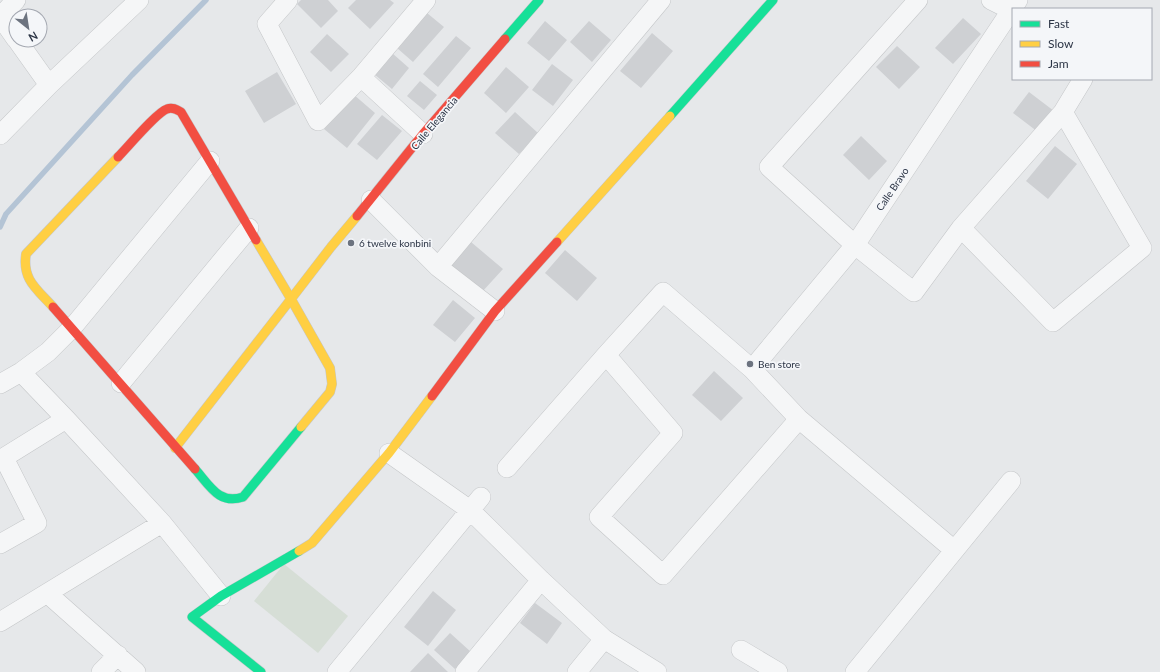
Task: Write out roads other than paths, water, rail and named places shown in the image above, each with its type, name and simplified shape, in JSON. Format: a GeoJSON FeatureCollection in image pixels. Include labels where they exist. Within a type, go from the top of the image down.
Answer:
{"type":"FeatureCollection","features":[{"type":"Feature","properties":{"kind":"street"},"geometry":{"type":"LineString","coordinates":[[8,28],[0,16],[16,0]]}},
{"type":"Feature","properties":{"kind":"street"},"geometry":{"type":"LineString","coordinates":[[0,134],[49,85],[139,0]]}},
{"type":"Feature","properties":{"kind":"street"},"geometry":{"type":"LineString","coordinates":[[288,0],[266,24],[318,121],[361,77],[426,0]]}},
{"type":"Feature","properties":{"kind":"street","name":"Calle Elegancia"},"geometry":{"type":"LineString","coordinates":[[175,448],[331,247],[371,200],[423,134],[539,0]]}},
{"type":"Feature","properties":{"kind":"street"},"geometry":{"type":"LineString","coordinates":[[438,266],[662,0]]}},
{"type":"Feature","properties":{"kind":"street"},"geometry":{"type":"LineString","coordinates":[[260,672],[192,617],[221,596],[312,543],[389,453],[496,311],[773,0]]}},
{"type":"Feature","properties":{"kind":"street"},"geometry":{"type":"LineString","coordinates":[[918,0],[769,167],[855,245],[914,292],[961,228],[1063,112],[1082,80]]}},
{"type":"Feature","properties":{"kind":"street"},"geometry":{"type":"LineString","coordinates":[[991,0],[1014,7]]}},
{"type":"Feature","properties":{"kind":"street","name":"Calle Bravo"},"geometry":{"type":"LineString","coordinates":[[752,369],[855,245],[1012,10]]}},
{"type":"Feature","properties":{"kind":"street"},"geometry":{"type":"LineString","coordinates":[[22,48],[49,85]]}},
{"type":"Feature","properties":{"kind":"street"},"geometry":{"type":"LineString","coordinates":[[361,77],[423,134]]}},
{"type":"Feature","properties":{"kind":"street"},"geometry":{"type":"LineString","coordinates":[[174,108],[181,112],[249,228],[291,298],[330,368],[332,384],[330,392],[243,497],[234,500],[226,500],[218,495],[175,448],[121,383],[29,281],[24,264],[26,254],[157,116],[166,109],[174,108]]}},
{"type":"Feature","properties":{"kind":"street"},"geometry":{"type":"LineString","coordinates":[[961,228],[1053,322],[1142,248],[1063,112]]}},
{"type":"Feature","properties":{"kind":"street"},"geometry":{"type":"LineString","coordinates":[[0,384],[21,372],[48,352],[72,328],[210,161]]}},
{"type":"Feature","properties":{"kind":"street"},"geometry":{"type":"LineString","coordinates":[[371,200],[438,266],[496,311]]}},
{"type":"Feature","properties":{"kind":"street"},"geometry":{"type":"LineString","coordinates":[[121,383],[249,228]]}},
{"type":"Feature","properties":{"kind":"street"},"geometry":{"type":"LineString","coordinates":[[507,468],[663,292],[752,369],[799,419],[954,550]]}},
{"type":"Feature","properties":{"kind":"street"},"geometry":{"type":"LineString","coordinates":[[606,355],[674,434],[599,517],[663,575],[799,419]]}},
{"type":"Feature","properties":{"kind":"street"},"geometry":{"type":"LineString","coordinates":[[21,372],[162,523],[221,596]]}},
{"type":"Feature","properties":{"kind":"street"},"geometry":{"type":"LineString","coordinates":[[0,544],[37,523],[2,459],[66,419]]}},
{"type":"Feature","properties":{"kind":"street"},"geometry":{"type":"LineString","coordinates":[[389,453],[476,503],[541,580],[604,639],[657,672]]}},
{"type":"Feature","properties":{"kind":"street"},"geometry":{"type":"LineString","coordinates":[[855,672],[1011,480]]}},
{"type":"Feature","properties":{"kind":"street"},"geometry":{"type":"LineString","coordinates":[[337,672],[476,503]]}},
{"type":"Feature","properties":{"kind":"street"},"geometry":{"type":"LineString","coordinates":[[0,622],[162,523]]}},
{"type":"Feature","properties":{"kind":"street"},"geometry":{"type":"LineString","coordinates":[[465,672],[541,580]]}},
{"type":"Feature","properties":{"kind":"street"},"geometry":{"type":"LineString","coordinates":[[48,594],[136,672]]}},
{"type":"Feature","properties":{"kind":"street"},"geometry":{"type":"LineString","coordinates":[[577,672],[604,639]]}},
{"type":"Feature","properties":{"kind":"street"},"geometry":{"type":"LineString","coordinates":[[741,650],[778,672]]}},
{"type":"Feature","properties":{"kind":"street"},"geometry":{"type":"LineString","coordinates":[[101,672],[118,655]]}},
{"type":"Feature","properties":{"kind":"waterway"},"geometry":{"type":"LineString","coordinates":[[0,227],[6,214],[132,75],[206,0]]}},
{"type":"Feature","properties":{"kind":"place","name":"6 twelve konbini"},"geometry":{"type":"Point","coordinates":[351,243]}},
{"type":"Feature","properties":{"kind":"place","name":"Ben store"},"geometry":{"type":"Point","coordinates":[750,364]}}]}
